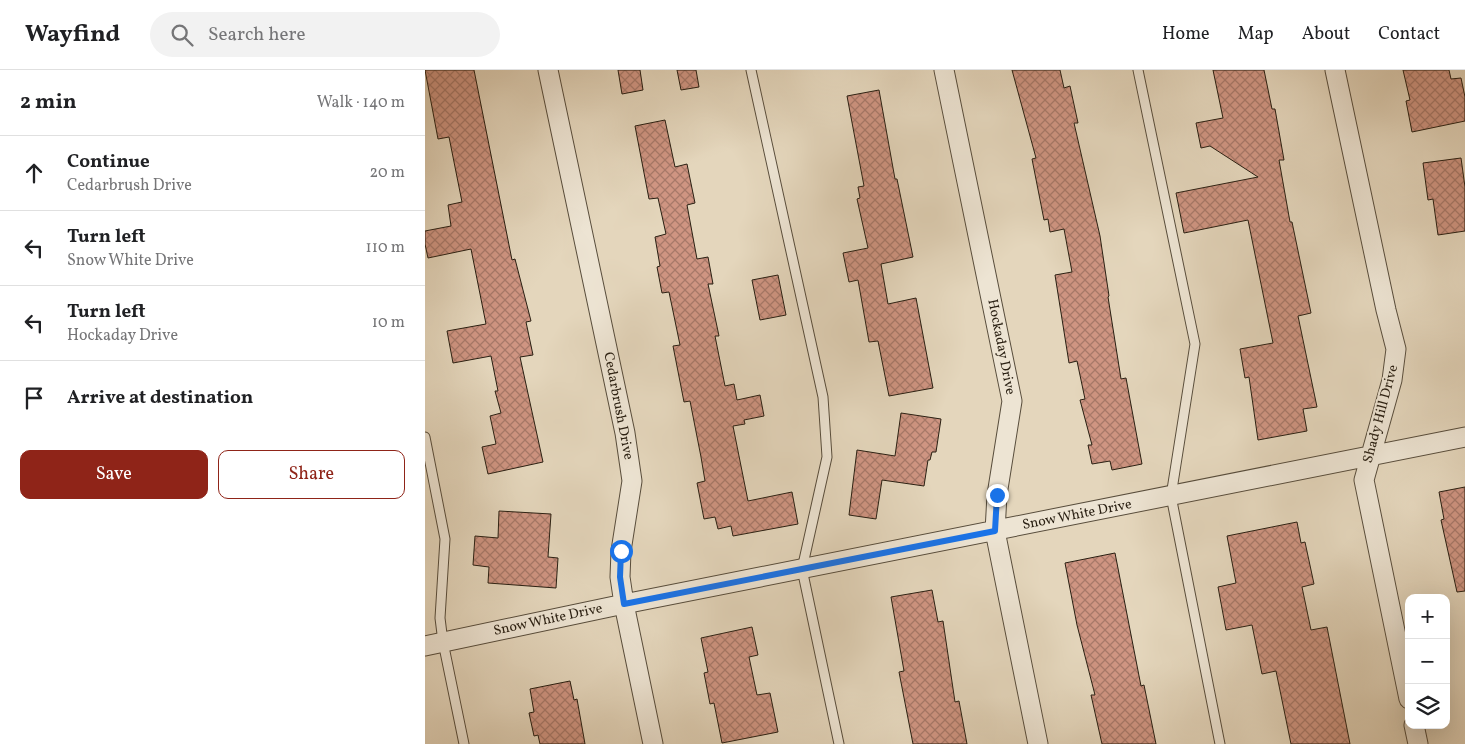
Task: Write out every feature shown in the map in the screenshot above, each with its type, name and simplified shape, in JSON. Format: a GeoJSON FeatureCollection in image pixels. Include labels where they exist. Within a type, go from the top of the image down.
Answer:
{"type":"FeatureCollection","features":[{"type":"Feature","properties":{"kind":"street","name":"Cedarbrush Drive"},"geometry":{"type":"LineString","coordinates":[[548,70],[625,433],[632,481],[621,551],[620,577],[653,744]]}},
{"type":"Feature","properties":{"kind":"street","name":"Hockaday Drive"},"geometry":{"type":"LineString","coordinates":[[944,70],[1012,401],[997,495],[995,531],[1037,744]]}},
{"type":"Feature","properties":{"kind":"street","name":"Shady Hill Drive"},"geometry":{"type":"LineString","coordinates":[[1335,70],[1385,310],[1396,350],[1392,380],[1364,480],[1406,684]]}},
{"type":"Feature","properties":{"kind":"street","name":"Snow White Drive"},"geometry":{"type":"LineString","coordinates":[[434,644],[624,604],[1465,437]]}},
{"type":"Feature","properties":{"kind":"street"},"geometry":{"type":"LineString","coordinates":[[1415,729],[1418,744]]}},
{"type":"Feature","properties":{"kind":"lane"},"geometry":{"type":"LineString","coordinates":[[751,70],[823,397],[827,457],[802,569],[839,744]]}},
{"type":"Feature","properties":{"kind":"lane"},"geometry":{"type":"LineString","coordinates":[[1138,70],[1195,344],[1171,496],[1220,744]]}},
{"type":"Feature","properties":{"kind":"lane"},"geometry":{"type":"LineString","coordinates":[[425,437],[445,539],[440,618],[434,644],[464,744]]}},
{"type":"Feature","properties":{"kind":"building"},"geometry":{"type":"Polygon","coordinates":[[[425,70],[474,70],[512,260],[515,259],[531,321],[526,322],[533,355],[520,357],[543,462],[488,474],[482,447],[496,444],[490,416],[501,413],[495,391],[498,391],[491,356],[453,363],[447,331],[486,324],[471,249],[428,258],[425,231],[451,226],[448,205],[462,202],[449,137],[438,139],[425,70]]]}},
{"type":"Feature","properties":{"kind":"building"},"geometry":{"type":"Polygon","coordinates":[[[618,70],[640,70],[643,90],[622,94],[618,70]]]}},
{"type":"Feature","properties":{"kind":"building"},"geometry":{"type":"Polygon","coordinates":[[[677,70],[696,70],[699,87],[681,90],[677,70]]]}},
{"type":"Feature","properties":{"kind":"building"},"geometry":{"type":"Polygon","coordinates":[[[1012,70],[1060,70],[1064,88],[1070,86],[1078,123],[1074,123],[1100,236],[1121,379],[1126,378],[1142,464],[1112,470],[1110,461],[1092,464],[1088,445],[1092,445],[1080,400],[1085,399],[1077,361],[1069,363],[1055,275],[1072,272],[1064,229],[1050,232],[1048,219],[1044,220],[1032,159],[1036,158],[1012,70]]]}},
{"type":"Feature","properties":{"kind":"building"},"geometry":{"type":"Polygon","coordinates":[[[1213,70],[1264,70],[1272,109],[1275,109],[1284,160],[1279,160],[1290,222],[1292,222],[1311,313],[1298,316],[1317,407],[1303,409],[1307,431],[1258,440],[1249,377],[1245,378],[1240,349],[1273,343],[1248,220],[1184,233],[1176,193],[1258,177],[1210,146],[1201,148],[1196,123],[1223,118],[1213,70]]]}},
{"type":"Feature","properties":{"kind":"building"},"geometry":{"type":"Polygon","coordinates":[[[1403,70],[1449,70],[1451,79],[1461,78],[1465,97],[1465,121],[1412,132],[1406,101],[1410,100],[1403,70]]]}},
{"type":"Feature","properties":{"kind":"building"},"geometry":{"type":"Polygon","coordinates":[[[879,90],[895,179],[897,179],[913,257],[881,264],[888,304],[916,298],[933,388],[889,396],[878,341],[869,342],[858,280],[849,282],[843,253],[868,248],[857,199],[860,198],[858,187],[864,186],[847,96],[879,90]]]}},
{"type":"Feature","properties":{"kind":"building"},"geometry":{"type":"Polygon","coordinates":[[[665,120],[675,167],[687,164],[695,203],[687,205],[697,259],[708,257],[713,284],[708,284],[719,336],[715,336],[725,386],[734,384],[737,400],[760,395],[764,416],[744,420],[745,424],[733,426],[748,501],[792,492],[798,524],[733,536],[731,526],[718,529],[715,517],[704,519],[697,483],[705,481],[701,457],[690,401],[684,402],[673,346],[680,345],[669,292],[662,293],[657,267],[660,266],[655,237],[666,234],[658,198],[649,199],[635,126],[665,120]]]}},
{"type":"Feature","properties":{"kind":"building"},"geometry":{"type":"Polygon","coordinates":[[[1461,158],[1465,187],[1465,231],[1438,235],[1433,199],[1428,200],[1423,163],[1461,158]]]}},
{"type":"Feature","properties":{"kind":"building"},"geometry":{"type":"Polygon","coordinates":[[[778,275],[786,315],[760,320],[752,280],[778,275]]]}},
{"type":"Feature","properties":{"kind":"building"},"geometry":{"type":"Polygon","coordinates":[[[901,413],[941,419],[936,452],[932,452],[930,460],[928,460],[924,486],[882,480],[876,519],[849,515],[857,450],[895,456],[901,413]]]}},
{"type":"Feature","properties":{"kind":"building"},"geometry":{"type":"Polygon","coordinates":[[[1465,487],[1465,591],[1457,592],[1441,520],[1444,519],[1439,492],[1465,487]]]}},
{"type":"Feature","properties":{"kind":"building"},"geometry":{"type":"Polygon","coordinates":[[[499,511],[551,514],[548,557],[558,558],[556,588],[488,583],[489,567],[473,565],[475,536],[498,538],[499,511]]]}},
{"type":"Feature","properties":{"kind":"building"},"geometry":{"type":"Polygon","coordinates":[[[1297,522],[1301,543],[1305,542],[1314,584],[1302,587],[1311,630],[1327,627],[1350,744],[1291,744],[1276,671],[1262,674],[1252,625],[1226,630],[1218,587],[1236,583],[1227,536],[1297,522]]]}},
{"type":"Feature","properties":{"kind":"building"},"geometry":{"type":"Polygon","coordinates":[[[1115,553],[1141,686],[1144,685],[1156,744],[1102,744],[1091,695],[1095,695],[1077,625],[1065,563],[1115,553]]]}},
{"type":"Feature","properties":{"kind":"building"},"geometry":{"type":"Polygon","coordinates":[[[932,590],[938,622],[943,621],[955,702],[959,701],[967,744],[913,744],[899,672],[904,671],[891,597],[932,590]]]}},
{"type":"Feature","properties":{"kind":"building"},"geometry":{"type":"Polygon","coordinates":[[[752,627],[758,655],[749,657],[757,695],[770,693],[778,732],[722,743],[714,703],[710,704],[704,673],[708,672],[701,638],[752,627]]]}},
{"type":"Feature","properties":{"kind":"building"},"geometry":{"type":"Polygon","coordinates":[[[570,681],[574,700],[577,699],[585,744],[540,744],[538,735],[534,736],[529,713],[534,712],[530,689],[570,681]]]}},
{"type":"Feature","properties":{"kind":"route"},"geometry":{"type":"LineString","coordinates":[[621,551],[620,577],[624,604],[995,531],[997,495]]}}]}
